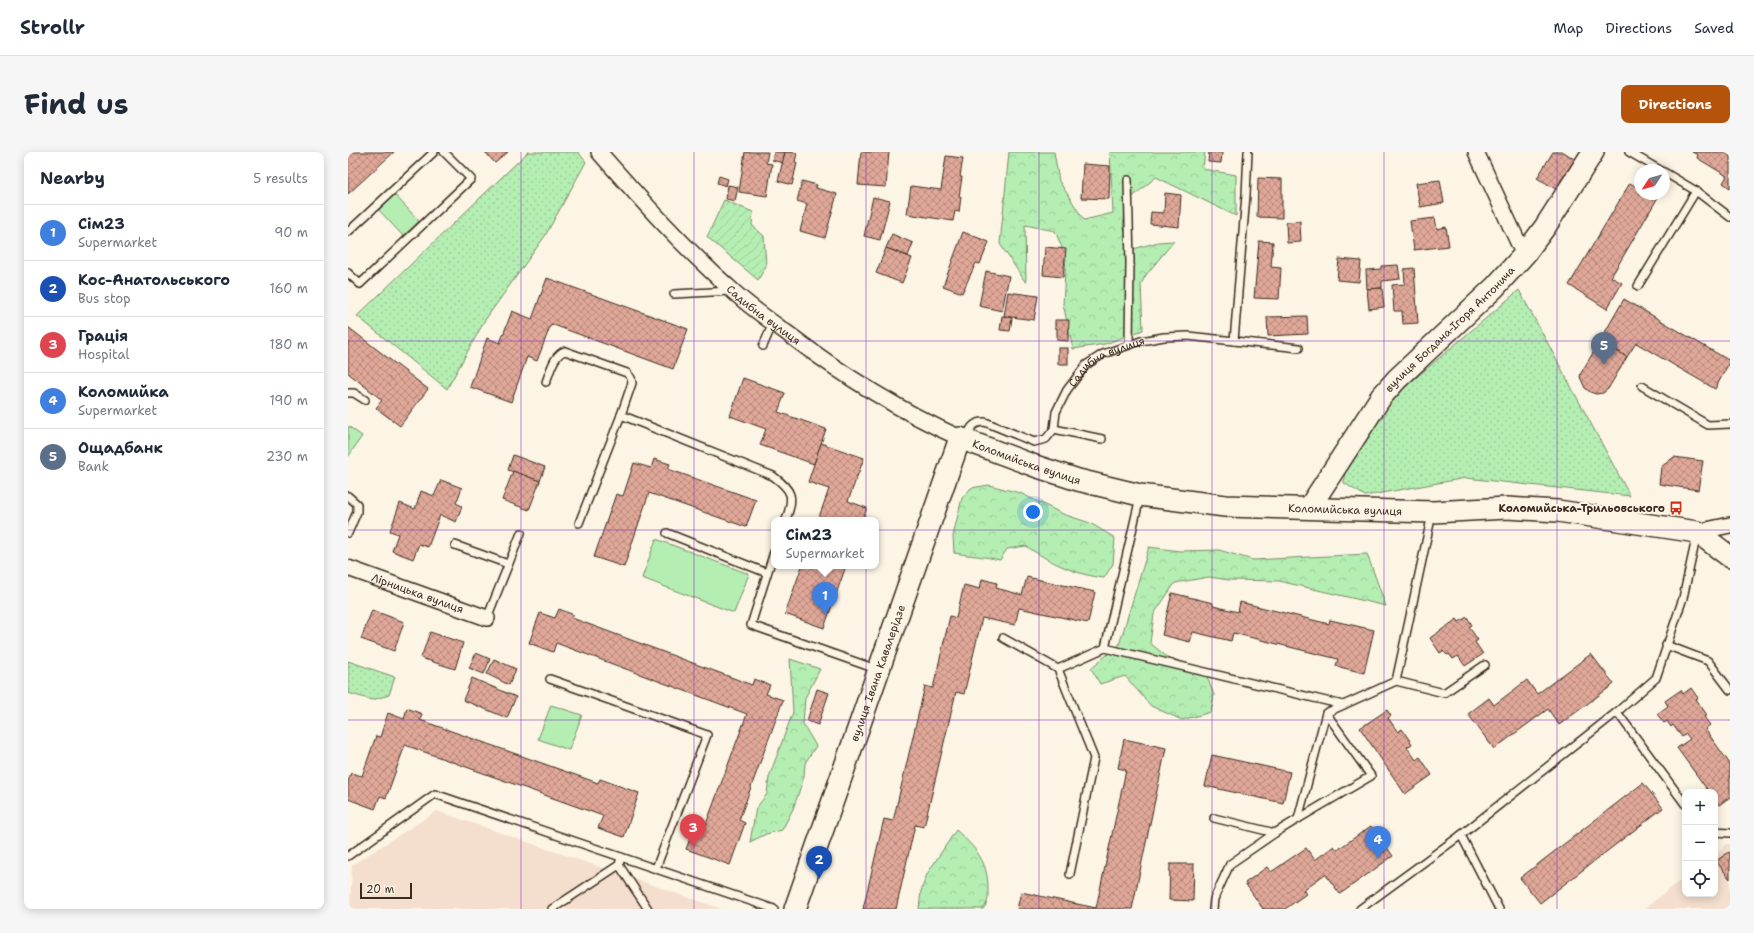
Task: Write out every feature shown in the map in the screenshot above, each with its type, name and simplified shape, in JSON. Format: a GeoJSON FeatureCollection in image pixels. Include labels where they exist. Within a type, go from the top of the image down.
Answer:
{"type":"FeatureCollection","features":[{"type":"Feature","properties":{"kind":"main road","name":"вулиця Богдана-Ігоря Антонича"},"geometry":{"type":"LineString","coordinates":[[1309,508],[1381,397],[1397,379],[1495,287],[1524,255],[1545,227],[1593,152]]}},
{"type":"Feature","properties":{"kind":"main road","name":"Коломийська вулиця"},"geometry":{"type":"LineString","coordinates":[[963,439],[1034,466],[1078,480],[1140,495],[1225,506],[1433,512],[1507,508],[1558,511],[1697,532],[1730,557]]}},
{"type":"Feature","properties":{"kind":"main road","name":"вулиця Івана Кавалерідзе"},"geometry":{"type":"LineString","coordinates":[[795,909],[878,670],[963,439]]}},
{"type":"Feature","properties":{"kind":"street","name":"Садибна вулиця"},"geometry":{"type":"LineString","coordinates":[[599,152],[686,247],[733,291],[772,323],[816,355],[881,397],[931,425],[963,439]]}},
{"type":"Feature","properties":{"kind":"street"},"geometry":{"type":"LineString","coordinates":[[1476,152],[1524,255]]}},
{"type":"Feature","properties":{"kind":"street"},"geometry":{"type":"LineString","coordinates":[[1697,532],[1730,525]]}},
{"type":"Feature","properties":{"kind":"street","name":"Лірницька вулиця"},"geometry":{"type":"LineString","coordinates":[[348,568],[487,618]]}},
{"type":"Feature","properties":{"kind":"lane"},"geometry":{"type":"LineString","coordinates":[[348,232],[434,152]]}},
{"type":"Feature","properties":{"kind":"lane"},"geometry":{"type":"LineString","coordinates":[[348,274],[360,284],[471,179],[444,152]]}},
{"type":"Feature","properties":{"kind":"lane"},"geometry":{"type":"LineString","coordinates":[[1234,341],[1248,152]]}},
{"type":"Feature","properties":{"kind":"lane"},"geometry":{"type":"LineString","coordinates":[[1629,152],[1650,164]]}},
{"type":"Feature","properties":{"kind":"lane"},"geometry":{"type":"LineString","coordinates":[[1670,176],[1696,191],[1730,217]]}},
{"type":"Feature","properties":{"kind":"lane"},"geometry":{"type":"LineString","coordinates":[[1128,180],[1130,262],[1129,344]]}},
{"type":"Feature","properties":{"kind":"lane"},"geometry":{"type":"LineString","coordinates":[[1638,286],[1696,191]]}},
{"type":"Feature","properties":{"kind":"lane"},"geometry":{"type":"LineString","coordinates":[[674,294],[733,291]]}},
{"type":"Feature","properties":{"kind":"lane"},"geometry":{"type":"LineString","coordinates":[[763,346],[772,323]]}},
{"type":"Feature","properties":{"kind":"lane","name":"Садибна вулиця"},"geometry":{"type":"LineString","coordinates":[[1054,429],[1056,412],[1067,390],[1086,365],[1103,354],[1129,344],[1164,337],[1188,336],[1299,348]]}},
{"type":"Feature","properties":{"kind":"lane"},"geometry":{"type":"LineString","coordinates":[[546,382],[557,356],[560,352],[565,351],[627,373],[631,378],[632,383],[621,415],[579,523]]}},
{"type":"Feature","properties":{"kind":"lane"},"geometry":{"type":"LineString","coordinates":[[1642,386],[1708,425],[1730,424]]}},
{"type":"Feature","properties":{"kind":"lane"},"geometry":{"type":"LineString","coordinates":[[348,393],[354,393],[366,400]]}},
{"type":"Feature","properties":{"kind":"lane"},"geometry":{"type":"LineString","coordinates":[[621,415],[773,476],[787,487],[792,502],[787,517]]}},
{"type":"Feature","properties":{"kind":"lane"},"geometry":{"type":"LineString","coordinates":[[963,439],[978,422],[984,422],[1034,442],[1046,438],[1054,429],[1102,439]]}},
{"type":"Feature","properties":{"kind":"lane"},"geometry":{"type":"LineString","coordinates":[[1105,648],[1140,495]]}},
{"type":"Feature","properties":{"kind":"lane"},"geometry":{"type":"LineString","coordinates":[[348,496],[357,504],[357,512],[348,533]]}},
{"type":"Feature","properties":{"kind":"lane"},"geometry":{"type":"LineString","coordinates":[[1396,681],[1433,512]]}},
{"type":"Feature","properties":{"kind":"lane"},"geometry":{"type":"LineString","coordinates":[[1360,909],[1461,834],[1618,712],[1656,678],[1683,598],[1697,532]]}},
{"type":"Feature","properties":{"kind":"lane"},"geometry":{"type":"LineString","coordinates":[[487,618],[521,533]]}},
{"type":"Feature","properties":{"kind":"lane"},"geometry":{"type":"LineString","coordinates":[[667,533],[767,573]]}},
{"type":"Feature","properties":{"kind":"lane"},"geometry":{"type":"LineString","coordinates":[[455,545],[508,564]]}},
{"type":"Feature","properties":{"kind":"lane"},"geometry":{"type":"LineString","coordinates":[[771,561],[751,625],[878,670]]}},
{"type":"Feature","properties":{"kind":"lane"},"geometry":{"type":"LineString","coordinates":[[1003,638],[1058,669],[1094,758],[1070,874]]}},
{"type":"Feature","properties":{"kind":"lane"},"geometry":{"type":"LineString","coordinates":[[1666,645],[1708,661],[1730,690]]}},
{"type":"Feature","properties":{"kind":"lane"},"geometry":{"type":"LineString","coordinates":[[1058,669],[1105,648],[1344,705]]}},
{"type":"Feature","properties":{"kind":"lane"},"geometry":{"type":"LineString","coordinates":[[1326,713],[1396,681],[1444,693],[1485,665]]}},
{"type":"Feature","properties":{"kind":"lane"},"geometry":{"type":"LineString","coordinates":[[550,679],[707,735],[656,868]]}},
{"type":"Feature","properties":{"kind":"lane"},"geometry":{"type":"LineString","coordinates":[[1618,712],[1682,800]]}},
{"type":"Feature","properties":{"kind":"lane"},"geometry":{"type":"LineString","coordinates":[[1213,909],[1214,899],[1230,864],[1274,833],[1371,776],[1326,713]]}},
{"type":"Feature","properties":{"kind":"lane"},"geometry":{"type":"LineString","coordinates":[[1298,819],[1326,713]]}},
{"type":"Feature","properties":{"kind":"lane"},"geometry":{"type":"LineString","coordinates":[[348,856],[435,794],[774,909]]}},
{"type":"Feature","properties":{"kind":"lane"},"geometry":{"type":"LineString","coordinates":[[1214,818],[1274,833]]}},
{"type":"Feature","properties":{"kind":"lane"},"geometry":{"type":"LineString","coordinates":[[1718,832],[1730,833]]}},
{"type":"Feature","properties":{"kind":"lane"},"geometry":{"type":"LineString","coordinates":[[1461,834],[1499,909]]}},
{"type":"Feature","properties":{"kind":"lane"},"geometry":{"type":"LineString","coordinates":[[552,909],[618,865],[621,857]]}},
{"type":"Feature","properties":{"kind":"lane"},"geometry":{"type":"LineString","coordinates":[[618,865],[648,909]]}},
{"type":"Feature","properties":{"kind":"shaded area"},"geometry":{"type":"Polygon","coordinates":[[[437,811],[722,909],[350,909],[352,865],[437,811]]]}},
{"type":"Feature","properties":{"kind":"shaded area"},"geometry":{"type":"Polygon","coordinates":[[[1727,844],[1730,844],[1730,909],[1644,909],[1682,879],[1682,897],[1718,897],[1718,852],[1727,844]]]}},
{"type":"Feature","properties":{"kind":"green space"},"geometry":{"type":"Polygon","coordinates":[[[528,152],[578,152],[586,162],[545,236],[485,320],[447,389],[357,316],[528,152]]]}},
{"type":"Feature","properties":{"kind":"green space"},"geometry":{"type":"Polygon","coordinates":[[[1009,152],[1054,152],[1059,181],[1084,220],[1113,213],[1110,152],[1205,152],[1203,169],[1236,175],[1236,216],[1156,177],[1129,200],[1123,224],[1130,250],[1158,242],[1174,241],[1146,275],[1141,284],[1143,330],[1105,344],[1073,349],[1063,304],[1066,257],[1055,231],[1025,225],[1026,283],[1000,244],[1009,152]]]}},
{"type":"Feature","properties":{"kind":"green space"},"geometry":{"type":"Polygon","coordinates":[[[394,194],[419,221],[403,236],[378,209],[394,194]]]}},
{"type":"Feature","properties":{"kind":"green space"},"geometry":{"type":"Polygon","coordinates":[[[724,200],[753,212],[752,225],[764,236],[766,266],[758,280],[707,237],[724,200]]]}},
{"type":"Feature","properties":{"kind":"green space"},"geometry":{"type":"Polygon","coordinates":[[[1519,290],[1630,496],[1466,478],[1365,496],[1344,483],[1345,465],[1390,400],[1519,290]]]}},
{"type":"Feature","properties":{"kind":"green space"},"geometry":{"type":"Polygon","coordinates":[[[348,426],[362,436],[348,457],[348,426]]]}},
{"type":"Feature","properties":{"kind":"green space"},"geometry":{"type":"Polygon","coordinates":[[[989,485],[1020,493],[1063,514],[1090,523],[1115,538],[1113,564],[1104,578],[1083,574],[1063,567],[1026,546],[1007,549],[1000,560],[954,553],[953,536],[962,498],[971,488],[989,485]]]}},
{"type":"Feature","properties":{"kind":"green space"},"geometry":{"type":"Polygon","coordinates":[[[656,539],[749,574],[734,613],[642,578],[656,539]]]}},
{"type":"Feature","properties":{"kind":"green space"},"geometry":{"type":"Polygon","coordinates":[[[1149,547],[1180,551],[1219,550],[1253,560],[1367,554],[1386,606],[1279,581],[1229,580],[1209,577],[1175,583],[1154,614],[1150,643],[1167,657],[1204,669],[1214,695],[1211,712],[1182,720],[1151,706],[1125,676],[1100,684],[1091,668],[1119,645],[1149,547]]]}},
{"type":"Feature","properties":{"kind":"green space"},"geometry":{"type":"Polygon","coordinates":[[[790,659],[820,669],[805,698],[803,724],[816,746],[805,763],[804,777],[793,809],[782,830],[766,834],[750,842],[756,808],[767,794],[769,777],[793,712],[790,659]]]}},
{"type":"Feature","properties":{"kind":"green space"},"geometry":{"type":"Polygon","coordinates":[[[348,661],[395,677],[389,695],[372,700],[348,693],[348,661]]]}},
{"type":"Feature","properties":{"kind":"green space"},"geometry":{"type":"Polygon","coordinates":[[[551,705],[582,715],[569,750],[538,739],[551,705]]]}},
{"type":"Feature","properties":{"kind":"green space"},"geometry":{"type":"Polygon","coordinates":[[[956,830],[980,856],[986,870],[987,902],[983,909],[919,909],[921,891],[927,874],[956,830]]]}},
{"type":"Feature","properties":{"kind":"building"},"geometry":{"type":"Polygon","coordinates":[[[348,152],[394,152],[348,194],[348,152]]]}},
{"type":"Feature","properties":{"kind":"building"},"geometry":{"type":"Polygon","coordinates":[[[485,152],[508,152],[495,163],[485,152]]]}},
{"type":"Feature","properties":{"kind":"building"},"geometry":{"type":"Polygon","coordinates":[[[745,152],[768,152],[766,163],[772,164],[767,196],[739,192],[745,152]]]}},
{"type":"Feature","properties":{"kind":"building"},"geometry":{"type":"Polygon","coordinates":[[[774,152],[785,152],[783,163],[772,160],[774,152]]]}},
{"type":"Feature","properties":{"kind":"building"},"geometry":{"type":"Polygon","coordinates":[[[785,152],[797,153],[795,162],[797,163],[792,185],[778,181],[785,152]]]}},
{"type":"Feature","properties":{"kind":"building"},"geometry":{"type":"Polygon","coordinates":[[[861,152],[889,152],[886,187],[858,185],[861,152]]]}},
{"type":"Feature","properties":{"kind":"building"},"geometry":{"type":"Polygon","coordinates":[[[1209,152],[1222,152],[1221,163],[1208,162],[1209,152]]]}},
{"type":"Feature","properties":{"kind":"building"},"geometry":{"type":"Polygon","coordinates":[[[1553,152],[1564,152],[1577,161],[1559,191],[1537,178],[1553,152]]]}},
{"type":"Feature","properties":{"kind":"building"},"geometry":{"type":"Polygon","coordinates":[[[1692,152],[1730,152],[1730,188],[1723,183],[1727,176],[1697,158],[1698,155],[1692,152]]]}},
{"type":"Feature","properties":{"kind":"building"},"geometry":{"type":"Polygon","coordinates":[[[946,156],[963,158],[960,177],[962,177],[959,197],[961,197],[959,212],[955,211],[953,221],[907,214],[911,186],[941,190],[946,156]]]}},
{"type":"Feature","properties":{"kind":"building"},"geometry":{"type":"Polygon","coordinates":[[[1083,164],[1110,166],[1109,199],[1081,198],[1083,164]]]}},
{"type":"Feature","properties":{"kind":"building"},"geometry":{"type":"Polygon","coordinates":[[[719,176],[728,179],[726,186],[717,183],[719,176]]]}},
{"type":"Feature","properties":{"kind":"building"},"geometry":{"type":"Polygon","coordinates":[[[1258,178],[1282,179],[1282,218],[1257,217],[1258,178]]]}},
{"type":"Feature","properties":{"kind":"building"},"geometry":{"type":"Polygon","coordinates":[[[1440,180],[1444,203],[1420,207],[1416,183],[1440,180]]]}},
{"type":"Feature","properties":{"kind":"building"},"geometry":{"type":"Polygon","coordinates":[[[802,181],[817,185],[816,188],[837,194],[825,238],[800,231],[807,204],[797,201],[802,181]]]}},
{"type":"Feature","properties":{"kind":"building"},"geometry":{"type":"Polygon","coordinates":[[[1630,183],[1634,185],[1634,200],[1656,200],[1611,277],[1622,283],[1607,309],[1569,285],[1630,183]]]}},
{"type":"Feature","properties":{"kind":"building"},"geometry":{"type":"Polygon","coordinates":[[[728,185],[738,187],[735,201],[726,199],[728,185]]]}},
{"type":"Feature","properties":{"kind":"building"},"geometry":{"type":"Polygon","coordinates":[[[1165,193],[1181,195],[1179,227],[1150,224],[1151,212],[1164,213],[1165,193]]]}},
{"type":"Feature","properties":{"kind":"building"},"geometry":{"type":"Polygon","coordinates":[[[873,197],[890,201],[880,240],[864,236],[873,197]]]}},
{"type":"Feature","properties":{"kind":"building"},"geometry":{"type":"Polygon","coordinates":[[[1435,218],[1437,229],[1446,227],[1449,246],[1414,250],[1410,221],[1435,218]]]}},
{"type":"Feature","properties":{"kind":"building"},"geometry":{"type":"Polygon","coordinates":[[[1300,221],[1301,242],[1287,243],[1286,222],[1300,221]]]}},
{"type":"Feature","properties":{"kind":"building"},"geometry":{"type":"Polygon","coordinates":[[[963,232],[989,242],[980,264],[976,263],[962,293],[943,286],[963,232]]]}},
{"type":"Feature","properties":{"kind":"building"},"geometry":{"type":"Polygon","coordinates":[[[892,234],[913,243],[908,256],[886,248],[892,234]]]}},
{"type":"Feature","properties":{"kind":"building"},"geometry":{"type":"Polygon","coordinates":[[[1259,241],[1273,242],[1271,267],[1281,268],[1279,299],[1254,298],[1259,241]]]}},
{"type":"Feature","properties":{"kind":"building"},"geometry":{"type":"Polygon","coordinates":[[[1045,247],[1066,249],[1063,277],[1043,275],[1045,247]]]}},
{"type":"Feature","properties":{"kind":"building"},"geometry":{"type":"Polygon","coordinates":[[[886,248],[912,258],[902,283],[876,273],[886,248]]]}},
{"type":"Feature","properties":{"kind":"building"},"geometry":{"type":"Polygon","coordinates":[[[1339,259],[1361,261],[1359,282],[1337,280],[1339,259]]]}},
{"type":"Feature","properties":{"kind":"building"},"geometry":{"type":"Polygon","coordinates":[[[1398,265],[1400,279],[1382,281],[1382,288],[1367,289],[1366,270],[1381,269],[1381,266],[1398,265]]]}},
{"type":"Feature","properties":{"kind":"building"},"geometry":{"type":"Polygon","coordinates":[[[1414,268],[1418,323],[1403,324],[1402,311],[1394,311],[1392,285],[1405,284],[1404,269],[1414,268]]]}},
{"type":"Feature","properties":{"kind":"building"},"geometry":{"type":"Polygon","coordinates":[[[986,271],[1009,276],[1002,311],[979,306],[986,271]]]}},
{"type":"Feature","properties":{"kind":"building"},"geometry":{"type":"Polygon","coordinates":[[[547,278],[688,329],[673,369],[551,324],[537,361],[527,357],[511,402],[470,387],[487,338],[500,343],[512,311],[532,319],[547,278]]]}},
{"type":"Feature","properties":{"kind":"building"},"geometry":{"type":"Polygon","coordinates":[[[1382,288],[1384,307],[1369,309],[1367,289],[1382,288]]]}},
{"type":"Feature","properties":{"kind":"building"},"geometry":{"type":"Polygon","coordinates":[[[1008,292],[1038,296],[1034,320],[1004,316],[1008,292]]]}},
{"type":"Feature","properties":{"kind":"building"},"geometry":{"type":"Polygon","coordinates":[[[1624,299],[1730,361],[1715,389],[1636,343],[1627,357],[1600,341],[1624,299]]]}},
{"type":"Feature","properties":{"kind":"building"},"geometry":{"type":"Polygon","coordinates":[[[1002,316],[1012,318],[1010,331],[1000,330],[1002,316]]]}},
{"type":"Feature","properties":{"kind":"building"},"geometry":{"type":"Polygon","coordinates":[[[1307,316],[1308,334],[1268,336],[1267,317],[1307,316]]]}},
{"type":"Feature","properties":{"kind":"building"},"geometry":{"type":"Polygon","coordinates":[[[1055,320],[1069,320],[1068,341],[1057,340],[1055,320]]]}},
{"type":"Feature","properties":{"kind":"building"},"geometry":{"type":"Polygon","coordinates":[[[348,327],[428,389],[400,426],[376,408],[382,400],[348,373],[348,327]]]}},
{"type":"Feature","properties":{"kind":"building"},"geometry":{"type":"Polygon","coordinates":[[[1600,341],[1627,357],[1608,389],[1603,393],[1596,394],[1585,388],[1580,377],[1600,341]]]}},
{"type":"Feature","properties":{"kind":"building"},"geometry":{"type":"Polygon","coordinates":[[[1058,348],[1068,348],[1068,364],[1058,364],[1058,348]]]}},
{"type":"Feature","properties":{"kind":"building"},"geometry":{"type":"Polygon","coordinates":[[[743,378],[785,393],[778,412],[826,429],[814,464],[760,445],[766,429],[730,416],[743,378]]]}},
{"type":"Feature","properties":{"kind":"building"},"geometry":{"type":"Polygon","coordinates":[[[821,443],[864,458],[848,501],[867,508],[863,517],[819,517],[829,489],[808,482],[821,443]]]}},
{"type":"Feature","properties":{"kind":"building"},"geometry":{"type":"Polygon","coordinates":[[[513,455],[545,467],[540,481],[508,470],[513,455]]]}},
{"type":"Feature","properties":{"kind":"building"},"geometry":{"type":"Polygon","coordinates":[[[1674,457],[1703,461],[1698,490],[1659,484],[1661,467],[1674,457]]]}},
{"type":"Feature","properties":{"kind":"building"},"geometry":{"type":"Polygon","coordinates":[[[654,459],[670,464],[668,469],[756,500],[746,527],[649,493],[624,567],[594,557],[616,494],[623,496],[634,463],[651,468],[654,459]]]}},
{"type":"Feature","properties":{"kind":"building"},"geometry":{"type":"Polygon","coordinates":[[[513,471],[540,481],[529,510],[502,500],[513,471]]]}},
{"type":"Feature","properties":{"kind":"building"},"geometry":{"type":"Polygon","coordinates":[[[441,480],[462,488],[456,503],[462,506],[456,522],[440,515],[428,547],[419,544],[413,559],[392,551],[398,534],[390,531],[400,503],[415,509],[421,491],[434,496],[441,480]]]}},
{"type":"Feature","properties":{"kind":"building"},"geometry":{"type":"Polygon","coordinates":[[[801,569],[845,569],[824,628],[785,614],[801,569]]]}},
{"type":"Feature","properties":{"kind":"building"},"geometry":{"type":"Polygon","coordinates":[[[1027,577],[1095,592],[1088,623],[1019,608],[1015,625],[982,618],[964,694],[956,692],[924,827],[915,825],[896,909],[863,909],[884,819],[893,821],[925,686],[933,688],[950,616],[956,618],[964,585],[980,589],[982,579],[997,583],[996,588],[1022,595],[1027,577]]]}},
{"type":"Feature","properties":{"kind":"building"},"geometry":{"type":"Polygon","coordinates":[[[1172,593],[1213,603],[1213,606],[1238,612],[1240,602],[1329,624],[1330,620],[1374,630],[1364,673],[1336,666],[1338,659],[1233,633],[1231,641],[1193,632],[1190,642],[1162,635],[1172,593]]]}},
{"type":"Feature","properties":{"kind":"building"},"geometry":{"type":"Polygon","coordinates":[[[559,609],[574,615],[572,618],[752,685],[754,679],[770,685],[766,694],[783,700],[739,820],[745,823],[730,865],[686,849],[697,821],[706,824],[747,714],[556,643],[553,652],[529,643],[540,613],[555,618],[559,609]]]}},
{"type":"Feature","properties":{"kind":"building"},"geometry":{"type":"Polygon","coordinates":[[[372,610],[404,622],[394,651],[361,639],[372,610]]]}},
{"type":"Feature","properties":{"kind":"building"},"geometry":{"type":"Polygon","coordinates":[[[1467,617],[1472,625],[1469,627],[1478,640],[1475,642],[1483,654],[1465,666],[1458,656],[1453,659],[1449,654],[1447,655],[1443,651],[1440,653],[1430,638],[1457,619],[1459,622],[1467,617]]]}},
{"type":"Feature","properties":{"kind":"building"},"geometry":{"type":"Polygon","coordinates":[[[430,632],[463,643],[455,669],[421,658],[430,632]]]}},
{"type":"Feature","properties":{"kind":"building"},"geometry":{"type":"Polygon","coordinates":[[[476,653],[490,659],[484,674],[469,668],[476,653]]]}},
{"type":"Feature","properties":{"kind":"building"},"geometry":{"type":"Polygon","coordinates":[[[1591,654],[1614,684],[1559,725],[1548,709],[1494,749],[1468,714],[1489,698],[1494,705],[1527,680],[1537,694],[1591,654]]]}},
{"type":"Feature","properties":{"kind":"building"},"geometry":{"type":"Polygon","coordinates":[[[494,659],[516,669],[509,685],[487,674],[494,659]]]}},
{"type":"Feature","properties":{"kind":"building"},"geometry":{"type":"Polygon","coordinates":[[[472,678],[516,697],[507,718],[463,700],[472,678]]]}},
{"type":"Feature","properties":{"kind":"building"},"geometry":{"type":"Polygon","coordinates":[[[1691,688],[1698,698],[1696,699],[1707,715],[1704,717],[1710,725],[1705,729],[1730,764],[1730,797],[1719,805],[1718,789],[1707,789],[1677,748],[1690,739],[1686,734],[1682,737],[1673,725],[1671,727],[1667,721],[1664,723],[1657,714],[1668,706],[1665,701],[1681,690],[1683,694],[1691,688]]]}},
{"type":"Feature","properties":{"kind":"building"},"geometry":{"type":"Polygon","coordinates":[[[817,689],[829,693],[818,725],[807,721],[817,689]]]}},
{"type":"Feature","properties":{"kind":"building"},"geometry":{"type":"Polygon","coordinates":[[[407,708],[422,714],[420,720],[598,783],[600,779],[639,793],[624,837],[598,828],[603,816],[405,745],[386,798],[380,796],[375,809],[348,799],[348,782],[351,773],[362,776],[376,736],[380,737],[388,713],[404,719],[407,708]]]}},
{"type":"Feature","properties":{"kind":"building"},"geometry":{"type":"Polygon","coordinates":[[[1387,710],[1391,716],[1388,718],[1398,732],[1402,729],[1412,744],[1407,747],[1416,760],[1420,757],[1432,775],[1405,794],[1360,728],[1387,710]]]}},
{"type":"Feature","properties":{"kind":"building"},"geometry":{"type":"Polygon","coordinates":[[[1124,739],[1166,748],[1132,909],[1017,909],[1021,892],[1096,908],[1126,770],[1118,768],[1124,739]]]}},
{"type":"Feature","properties":{"kind":"building"},"geometry":{"type":"Polygon","coordinates":[[[1212,755],[1290,772],[1283,803],[1205,786],[1212,755]]]}},
{"type":"Feature","properties":{"kind":"building"},"geometry":{"type":"Polygon","coordinates":[[[1643,783],[1663,808],[1540,903],[1520,878],[1643,783]]]}},
{"type":"Feature","properties":{"kind":"building"},"geometry":{"type":"Polygon","coordinates":[[[1371,826],[1393,856],[1340,894],[1325,874],[1303,890],[1306,894],[1285,909],[1263,909],[1245,883],[1267,867],[1271,872],[1306,848],[1315,860],[1334,846],[1337,850],[1371,826]]]}},
{"type":"Feature","properties":{"kind":"building"},"geometry":{"type":"Polygon","coordinates":[[[1729,852],[1730,853],[1730,879],[1718,864],[1718,860],[1729,852]]]}},
{"type":"Feature","properties":{"kind":"building"},"geometry":{"type":"Polygon","coordinates":[[[1170,864],[1194,864],[1193,901],[1169,900],[1170,864]]]}},
{"type":"Feature","properties":{"kind":"place","name":"Ощадбанк"},"geometry":{"type":"Point","coordinates":[1604,365]}},
{"type":"Feature","properties":{"kind":"place","name":"Коломийська-Трильовського"},"geometry":{"type":"Point","coordinates":[1676,508]}},
{"type":"Feature","properties":{"kind":"place","name":"Сім23"},"geometry":{"type":"Point","coordinates":[825,615]}},
{"type":"Feature","properties":{"kind":"place","name":"Грація"},"geometry":{"type":"Point","coordinates":[693,847]}},
{"type":"Feature","properties":{"kind":"place","name":"Коломийка"},"geometry":{"type":"Point","coordinates":[1378,859]}},
{"type":"Feature","properties":{"kind":"place","name":"Кос-Анатольського"},"geometry":{"type":"Point","coordinates":[819,879]}}]}
